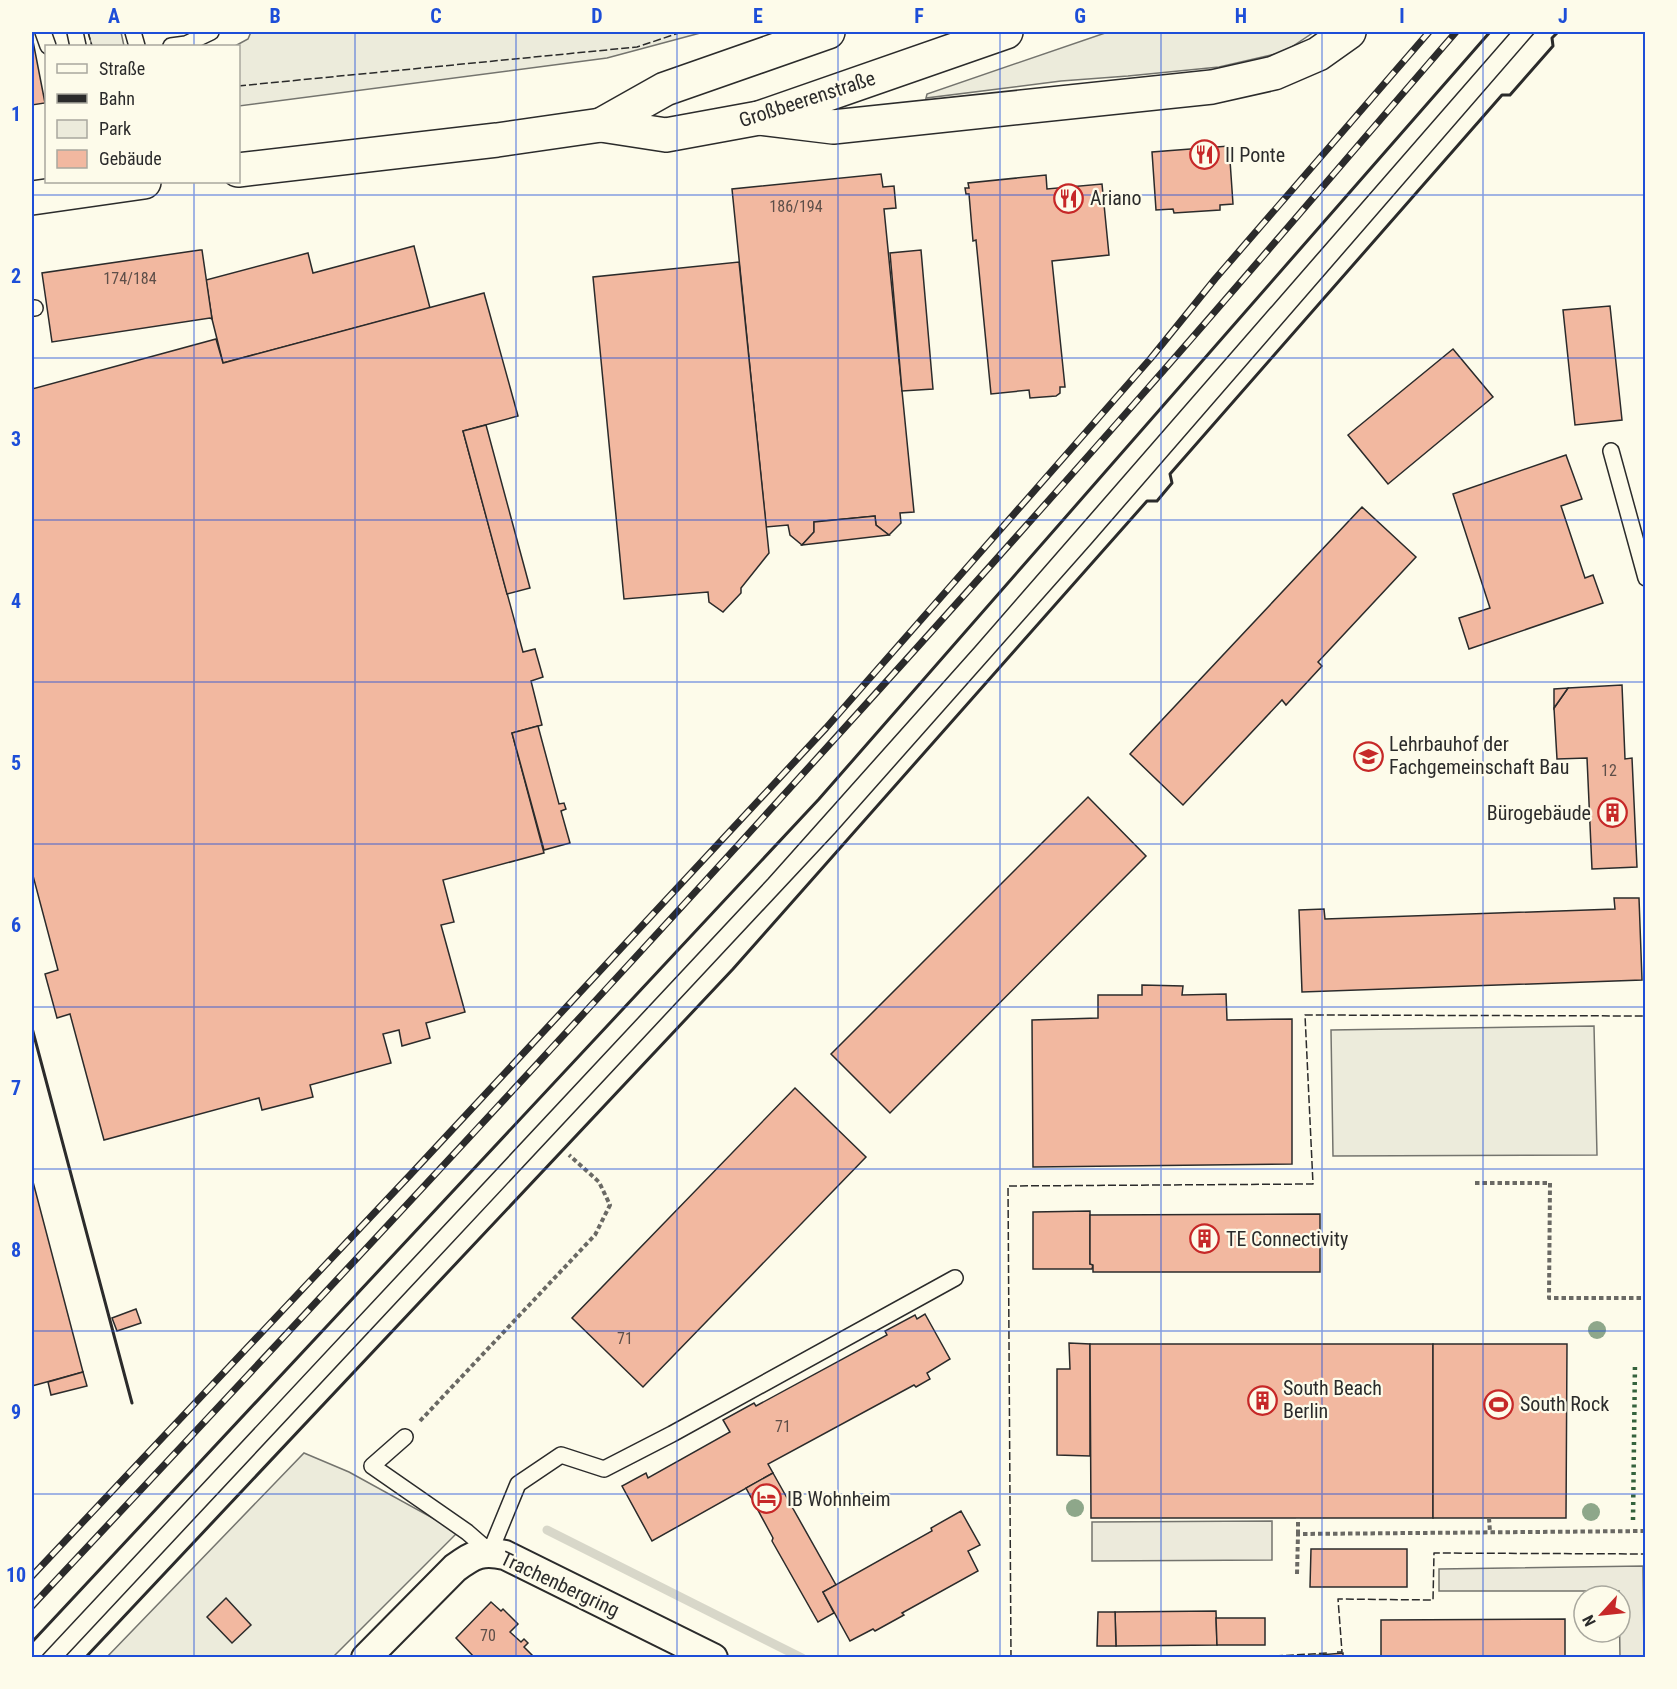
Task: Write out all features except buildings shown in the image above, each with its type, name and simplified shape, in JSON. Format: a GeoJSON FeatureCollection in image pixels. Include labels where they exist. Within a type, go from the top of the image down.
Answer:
{"type":"FeatureCollection","features":[{"type":"Feature","properties":{"kind":"main road","name":"Großbeerenstraße"},"geometry":{"type":"LineString","coordinates":[[602,125],[665,89],[828,32]]}},
{"type":"Feature","properties":{"kind":"main road","name":"Großbeerenstraße"},"geometry":{"type":"LineString","coordinates":[[240,170],[497,140],[602,125],[666,135],[759,118],[1006,32]]}},
{"type":"Feature","properties":{"kind":"main road"},"geometry":{"type":"LineString","coordinates":[[759,118],[833,127],[1212,87],[1274,73],[1318,54],[1349,32]]}},
{"type":"Feature","properties":{"kind":"main road"},"geometry":{"type":"LineString","coordinates":[[32,198],[92,185],[127,183]]}},
{"type":"Feature","properties":{"kind":"street","name":"Trachenbergring"},"geometry":{"type":"LineString","coordinates":[[366,1658],[455,1568],[480,1553],[490,1552],[505,1555],[713,1658]]}},
{"type":"Feature","properties":{"kind":"lane"},"geometry":{"type":"LineString","coordinates":[[178,45],[186,44],[211,32]]}},
{"type":"Feature","properties":{"kind":"lane"},"geometry":{"type":"LineString","coordinates":[[1611,451],[1646,578]]}},
{"type":"Feature","properties":{"kind":"lane"},"geometry":{"type":"LineString","coordinates":[[405,1437],[372,1466],[466,1532],[490,1552],[518,1484],[561,1455],[604,1469],[955,1278]]}},
{"type":"Feature","properties":{"kind":"path"},"geometry":{"type":"LineString","coordinates":[[405,1437],[595,1235],[610,1205],[599,1182],[569,1155]]}},
{"type":"Feature","properties":{"kind":"path"},"geometry":{"type":"LineString","coordinates":[[1475,1183],[1550,1183],[1550,1298],[1646,1299]]}},
{"type":"Feature","properties":{"kind":"path"},"geometry":{"type":"LineString","coordinates":[[1297,1574],[1298,1518]]}},
{"type":"Feature","properties":{"kind":"path"},"geometry":{"type":"LineString","coordinates":[[1489,1518],[1490,1532]]}},
{"type":"Feature","properties":{"kind":"path"},"geometry":{"type":"LineString","coordinates":[[1298,1534],[1646,1531]]}},
{"type":"Feature","properties":{"kind":"green space"},"geometry":{"type":"Polygon","coordinates":[[[88,32],[121,32],[124,45],[92,45],[88,32]]]}},
{"type":"Feature","properties":{"kind":"green space"},"geometry":{"type":"Polygon","coordinates":[[[251,32],[704,32],[607,58],[240,106],[240,45],[237,45],[248,39],[251,32]]]}},
{"type":"Feature","properties":{"kind":"green space"},"geometry":{"type":"Polygon","coordinates":[[[1108,32],[1314,32],[1284,52],[1219,67],[1061,81],[926,98],[927,94],[1108,32]]]}},
{"type":"Feature","properties":{"kind":"green space"},"geometry":{"type":"Polygon","coordinates":[[[1594,1026],[1597,1155],[1333,1156],[1331,1030],[1594,1026]]]}},
{"type":"Feature","properties":{"kind":"green space"},"geometry":{"type":"Polygon","coordinates":[[[304,1453],[349,1472],[458,1532],[333,1657],[106,1658],[304,1453]]]}},
{"type":"Feature","properties":{"kind":"shaded area"},"geometry":{"type":"Polygon","coordinates":[[[1272,1521],[1272,1560],[1092,1561],[1092,1522],[1272,1521]]]}},
{"type":"Feature","properties":{"kind":"shaded area"},"geometry":{"type":"Polygon","coordinates":[[[1643,1566],[1644,1657],[1620,1657],[1620,1644],[1632,1644],[1632,1584],[1572,1584],[1572,1591],[1439,1591],[1439,1569],[1643,1566]]]}},
{"type":"Feature","properties":{"kind":"waterway"},"geometry":{"type":"LineString","coordinates":[[547,1530],[802,1658]]}},
{"type":"Feature","properties":{"kind":"tram line"},"geometry":{"type":"LineString","coordinates":[[40,1658],[768,879],[975,647],[1511,32]]}},
{"type":"Feature","properties":{"kind":"tram line"},"geometry":{"type":"LineString","coordinates":[[64,1658],[835,833],[1091,544],[1535,32]]}},
{"type":"Feature","properties":{"kind":"railway"},"geometry":{"type":"LineString","coordinates":[[32,1576],[411,1174],[826,728],[1151,358],[1215,279],[1429,32]]}},
{"type":"Feature","properties":{"kind":"railway"},"geometry":{"type":"LineString","coordinates":[[32,1606],[452,1156],[868,702],[1182,350],[1456,32]]}},
{"type":"Feature","properties":{"kind":"hedge"},"geometry":{"type":"LineString","coordinates":[[1633,1520],[1635,1363]]}},
{"type":"Feature","properties":{"kind":"fence"},"geometry":{"type":"LineString","coordinates":[[88,32],[92,45]]}},
{"type":"Feature","properties":{"kind":"fence"},"geometry":{"type":"LineString","coordinates":[[240,86],[637,47],[682,32]]}},
{"type":"Feature","properties":{"kind":"fence"},"geometry":{"type":"LineString","coordinates":[[1011,1658],[1008,1186],[1313,1184],[1305,1015],[1646,1016]]}},
{"type":"Feature","properties":{"kind":"fence"},"geometry":{"type":"LineString","coordinates":[[1337,1652],[1342,1652],[1338,1599],[1433,1600],[1434,1553],[1646,1554]]}},
{"type":"Feature","properties":{"kind":"fence"},"geometry":{"type":"LineString","coordinates":[[1242,1658],[1328,1653]]}},
{"type":"Feature","properties":{"kind":"wall"},"geometry":{"type":"LineString","coordinates":[[32,1642],[819,799],[1490,32]]}},
{"type":"Feature","properties":{"kind":"wall"},"geometry":{"type":"LineString","coordinates":[[85,1658],[733,969],[1147,501],[1157,501],[1172,483],[1170,474],[1502,95],[1510,95],[1553,46],[1552,38],[1558,32]]}},
{"type":"Feature","properties":{"kind":"wall"},"geometry":{"type":"LineString","coordinates":[[32,1028],[132,1403]]}},
{"type":"Feature","properties":{"kind":"place","name":"Il Ponte"},"geometry":{"type":"Point","coordinates":[1204,155]}},
{"type":"Feature","properties":{"kind":"place","name":"Ariano"},"geometry":{"type":"Point","coordinates":[1069,198]}},
{"type":"Feature","properties":{"kind":"place","name":"Lehrbauhof der Fachgemeinschaft Bau"},"geometry":{"type":"Point","coordinates":[1368,756]}},
{"type":"Feature","properties":{"kind":"place","name":"Bürogebäude"},"geometry":{"type":"Point","coordinates":[1612,813]}},
{"type":"Feature","properties":{"kind":"place","name":"TE Connectivity"},"geometry":{"type":"Point","coordinates":[1205,1239]}},
{"type":"Feature","properties":{"kind":"place","name":"South Beach Berlin"},"geometry":{"type":"Point","coordinates":[1262,1400]}},
{"type":"Feature","properties":{"kind":"place","name":"South Rock"},"geometry":{"type":"Point","coordinates":[1499,1404]}},
{"type":"Feature","properties":{"kind":"place","name":"IB Wohnheim"},"geometry":{"type":"Point","coordinates":[766,1499]}}]}
